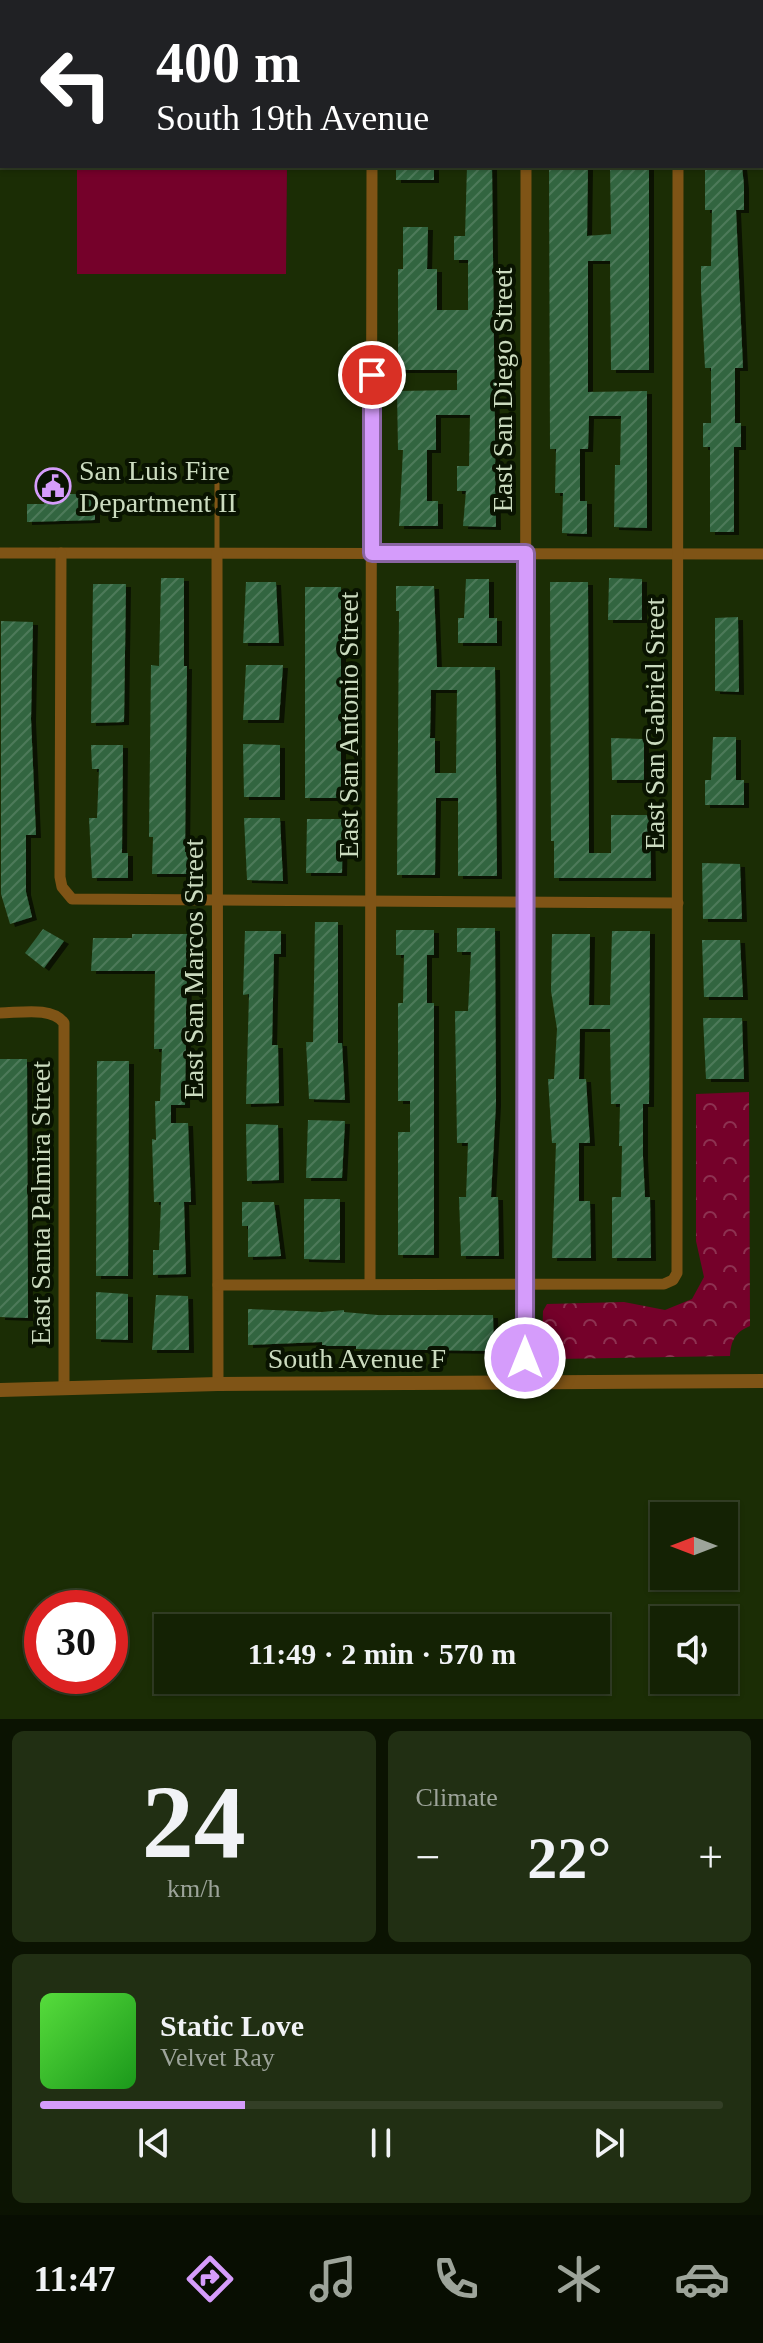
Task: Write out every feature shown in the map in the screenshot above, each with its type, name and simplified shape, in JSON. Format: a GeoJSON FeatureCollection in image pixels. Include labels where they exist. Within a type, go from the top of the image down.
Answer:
{"type":"FeatureCollection","features":[{"type":"Feature","properties":{"kind":"street","name":"East San Antonio Street"},"geometry":{"type":"LineString","coordinates":[[370,1284],[372,168]]}},
{"type":"Feature","properties":{"kind":"street","name":"East San Diego Street"},"geometry":{"type":"LineString","coordinates":[[525,1383],[526,168]]}},
{"type":"Feature","properties":{"kind":"street","name":"East San Gabriel Sreet"},"geometry":{"type":"LineString","coordinates":[[525,1284],[664,1284],[673,1280],[678,1260],[678,168]]}},
{"type":"Feature","properties":{"kind":"street"},"geometry":{"type":"LineString","coordinates":[[0,553],[763,554]]}},
{"type":"Feature","properties":{"kind":"street"},"geometry":{"type":"LineString","coordinates":[[61,553],[60,877],[67,896],[79,901],[678,903]]}},
{"type":"Feature","properties":{"kind":"street","name":"East San Marcos Street"},"geometry":{"type":"LineString","coordinates":[[217,553],[218,1384]]}},
{"type":"Feature","properties":{"kind":"street","name":"East Santa Palmira Street"},"geometry":{"type":"LineString","coordinates":[[0,1013],[45,1012],[62,1019],[64,1388]]}},
{"type":"Feature","properties":{"kind":"street"},"geometry":{"type":"LineString","coordinates":[[218,1285],[525,1284]]}},
{"type":"Feature","properties":{"kind":"street","name":"South Avenue F"},"geometry":{"type":"LineString","coordinates":[[0,1390],[218,1384],[763,1381]]}},
{"type":"Feature","properties":{"kind":"lane"},"geometry":{"type":"LineString","coordinates":[[217,469],[217,553]]}},
{"type":"Feature","properties":{"kind":"green space"},"geometry":{"type":"Polygon","coordinates":[[[77,168],[287,168],[286,274],[77,274],[77,168]]]}},
{"type":"Feature","properties":{"kind":"green space"},"geometry":{"type":"Polygon","coordinates":[[[749,1092],[750,1326],[735,1338],[730,1356],[556,1359],[542,1346],[543,1311],[547,1304],[624,1302],[665,1310],[692,1299],[704,1277],[696,1241],[696,1094],[749,1092]]]}},
{"type":"Feature","properties":{"kind":"building"},"geometry":{"type":"Polygon","coordinates":[[[396,168],[434,168],[434,180],[396,180],[396,168]]]}},
{"type":"Feature","properties":{"kind":"building"},"geometry":{"type":"Polygon","coordinates":[[[467,168],[492,168],[496,527],[463,526],[466,491],[457,491],[457,466],[469,466],[470,415],[436,415],[436,450],[427,450],[427,501],[438,501],[438,526],[399,526],[403,450],[398,450],[397,391],[457,390],[457,370],[398,370],[398,269],[403,269],[403,227],[428,227],[427,269],[437,269],[437,310],[468,310],[468,260],[454,260],[454,236],[465,236],[467,168]]]}},
{"type":"Feature","properties":{"kind":"building"},"geometry":{"type":"Polygon","coordinates":[[[549,168],[588,168],[587,236],[611,234],[610,168],[649,168],[649,370],[611,370],[610,261],[588,261],[588,392],[647,391],[647,528],[614,527],[615,465],[620,465],[621,416],[589,416],[588,449],[580,449],[580,501],[587,501],[587,534],[562,533],[563,493],[555,493],[556,449],[550,449],[549,168]]]}},
{"type":"Feature","properties":{"kind":"building"},"geometry":{"type":"Polygon","coordinates":[[[705,168],[742,168],[744,210],[736,210],[743,368],[735,368],[735,423],[741,423],[741,447],[734,447],[734,532],[710,532],[710,447],[703,447],[703,423],[711,423],[711,368],[705,368],[701,266],[711,266],[712,210],[705,210],[705,168]]]}},
{"type":"Feature","properties":{"kind":"building"},"geometry":{"type":"Polygon","coordinates":[[[44,469],[62,469],[62,494],[95,494],[95,520],[27,522],[27,504],[44,504],[44,469]]]}},
{"type":"Feature","properties":{"kind":"building"},"geometry":{"type":"Polygon","coordinates":[[[161,578],[184,578],[184,666],[187,666],[185,852],[189,852],[189,874],[152,874],[153,837],[149,837],[151,665],[159,666],[161,578]]]}},
{"type":"Feature","properties":{"kind":"building"},"geometry":{"type":"Polygon","coordinates":[[[609,578],[642,579],[642,620],[608,620],[609,578]]]}},
{"type":"Feature","properties":{"kind":"building"},"geometry":{"type":"Polygon","coordinates":[[[466,579],[489,579],[489,618],[497,618],[497,643],[458,643],[458,618],[464,618],[466,579]]]}},
{"type":"Feature","properties":{"kind":"building"},"geometry":{"type":"Polygon","coordinates":[[[246,582],[276,582],[279,643],[243,643],[246,582]]]}},
{"type":"Feature","properties":{"kind":"building"},"geometry":{"type":"Polygon","coordinates":[[[550,582],[588,582],[589,853],[611,853],[611,815],[650,815],[651,878],[554,878],[554,841],[551,841],[550,582]]]}},
{"type":"Feature","properties":{"kind":"building"},"geometry":{"type":"Polygon","coordinates":[[[93,584],[126,584],[124,722],[91,723],[93,584]]]}},
{"type":"Feature","properties":{"kind":"building"},"geometry":{"type":"Polygon","coordinates":[[[396,586],[434,586],[437,667],[495,667],[497,876],[458,876],[458,798],[436,798],[435,875],[397,875],[399,611],[396,611],[396,586]],[[431,690],[430,738],[435,738],[435,773],[456,773],[457,690],[431,690]]]}},
{"type":"Feature","properties":{"kind":"building"},"geometry":{"type":"Polygon","coordinates":[[[305,587],[341,587],[341,798],[305,798],[305,587]]]}},
{"type":"Feature","properties":{"kind":"building"},"geometry":{"type":"Polygon","coordinates":[[[738,617],[739,692],[715,691],[715,618],[738,617]]]}},
{"type":"Feature","properties":{"kind":"building"},"geometry":{"type":"Polygon","coordinates":[[[1,621],[33,622],[31,719],[36,835],[26,835],[26,892],[32,917],[10,924],[1,894],[1,621]]]}},
{"type":"Feature","properties":{"kind":"building"},"geometry":{"type":"Polygon","coordinates":[[[246,665],[283,665],[279,720],[243,720],[246,665]]]}},
{"type":"Feature","properties":{"kind":"building"},"geometry":{"type":"Polygon","coordinates":[[[713,737],[736,737],[736,780],[744,780],[744,805],[705,805],[705,780],[711,780],[713,737]]]}},
{"type":"Feature","properties":{"kind":"building"},"geometry":{"type":"Polygon","coordinates":[[[611,738],[644,739],[644,780],[612,780],[611,738]]]}},
{"type":"Feature","properties":{"kind":"building"},"geometry":{"type":"Polygon","coordinates":[[[243,744],[280,745],[280,797],[244,797],[243,744]]]}},
{"type":"Feature","properties":{"kind":"building"},"geometry":{"type":"Polygon","coordinates":[[[91,745],[123,745],[122,853],[128,853],[128,878],[92,878],[89,818],[97,818],[99,769],[92,769],[91,745]]]}},
{"type":"Feature","properties":{"kind":"building"},"geometry":{"type":"Polygon","coordinates":[[[244,818],[280,818],[283,881],[247,880],[244,818]]]}},
{"type":"Feature","properties":{"kind":"building"},"geometry":{"type":"Polygon","coordinates":[[[307,819],[343,819],[342,873],[306,873],[307,819]]]}},
{"type":"Feature","properties":{"kind":"building"},"geometry":{"type":"Polygon","coordinates":[[[702,863],[740,864],[742,919],[703,919],[702,863]]]}},
{"type":"Feature","properties":{"kind":"building"},"geometry":{"type":"Polygon","coordinates":[[[315,922],[338,922],[338,1043],[342,1043],[345,1100],[309,1099],[306,1042],[313,1042],[315,922]]]}},
{"type":"Feature","properties":{"kind":"building"},"geometry":{"type":"Polygon","coordinates":[[[457,928],[495,928],[496,1103],[491,1197],[498,1197],[499,1256],[461,1256],[459,1197],[466,1197],[468,1143],[457,1143],[455,1011],[468,1011],[471,952],[457,952],[457,928]]]}},
{"type":"Feature","properties":{"kind":"building"},"geometry":{"type":"Polygon","coordinates":[[[43,929],[64,941],[44,968],[25,953],[43,929]]]}},
{"type":"Feature","properties":{"kind":"building"},"geometry":{"type":"Polygon","coordinates":[[[396,930],[434,930],[434,955],[427,955],[427,1003],[434,1003],[434,1255],[398,1255],[398,1132],[410,1132],[410,1101],[398,1101],[398,1003],[403,1003],[404,955],[396,955],[396,930]]]}},
{"type":"Feature","properties":{"kind":"building"},"geometry":{"type":"Polygon","coordinates":[[[245,931],[281,931],[281,954],[274,954],[272,1045],[278,1045],[279,1103],[246,1104],[249,994],[243,995],[245,931]]]}},
{"type":"Feature","properties":{"kind":"building"},"geometry":{"type":"Polygon","coordinates":[[[612,931],[650,931],[649,1104],[643,1104],[643,1157],[645,1197],[650,1197],[651,1258],[612,1258],[612,1197],[621,1197],[622,1146],[619,1146],[620,1104],[611,1104],[610,1029],[580,1029],[579,1079],[586,1079],[590,1143],[579,1143],[579,1201],[590,1201],[591,1258],[552,1258],[556,1143],[552,1143],[548,1079],[554,1079],[557,1029],[551,991],[552,934],[590,934],[589,1005],[610,1005],[612,931]]]}},
{"type":"Feature","properties":{"kind":"building"},"geometry":{"type":"Polygon","coordinates":[[[132,934],[192,934],[192,971],[187,971],[185,1105],[171,1105],[171,1123],[188,1123],[191,1202],[184,1202],[186,1274],[153,1275],[153,1250],[159,1250],[161,1202],[154,1202],[152,1139],[156,1140],[155,1101],[160,1101],[162,1049],[154,1049],[155,971],[91,971],[93,938],[132,938],[132,934]]]}},
{"type":"Feature","properties":{"kind":"building"},"geometry":{"type":"Polygon","coordinates":[[[702,940],[740,940],[743,997],[704,997],[702,940]]]}},
{"type":"Feature","properties":{"kind":"building"},"geometry":{"type":"Polygon","coordinates":[[[703,1018],[742,1018],[744,1079],[706,1079],[703,1018]]]}},
{"type":"Feature","properties":{"kind":"building"},"geometry":{"type":"Polygon","coordinates":[[[0,1059],[27,1059],[28,1318],[0,1317],[0,1059]]]}},
{"type":"Feature","properties":{"kind":"building"},"geometry":{"type":"Polygon","coordinates":[[[97,1061],[129,1061],[128,1276],[96,1276],[97,1061]]]}},
{"type":"Feature","properties":{"kind":"building"},"geometry":{"type":"Polygon","coordinates":[[[308,1120],[345,1121],[342,1178],[306,1178],[308,1120]]]}},
{"type":"Feature","properties":{"kind":"building"},"geometry":{"type":"Polygon","coordinates":[[[246,1124],[278,1125],[279,1180],[247,1181],[246,1124]]]}},
{"type":"Feature","properties":{"kind":"building"},"geometry":{"type":"Polygon","coordinates":[[[304,1199],[340,1199],[340,1260],[304,1259],[304,1199]]]}},
{"type":"Feature","properties":{"kind":"building"},"geometry":{"type":"Polygon","coordinates":[[[242,1202],[274,1202],[281,1256],[248,1257],[248,1226],[242,1226],[242,1202]]]}},
{"type":"Feature","properties":{"kind":"building"},"geometry":{"type":"Polygon","coordinates":[[[96,1292],[128,1294],[128,1340],[96,1339],[96,1292]]]}},
{"type":"Feature","properties":{"kind":"building"},"geometry":{"type":"Polygon","coordinates":[[[156,1295],[188,1296],[189,1350],[152,1350],[156,1295]]]}},
{"type":"Feature","properties":{"kind":"building"},"geometry":{"type":"Polygon","coordinates":[[[248,1309],[344,1310],[378,1315],[493,1315],[494,1351],[356,1349],[356,1346],[322,1346],[322,1342],[248,1345],[248,1309]]]}},
{"type":"Feature","properties":{"kind":"place","name":"San Luis Fire Department II"},"geometry":{"type":"Point","coordinates":[53,486]}},
{"type":"Feature","properties":{"kind":"route"},"geometry":{"type":"LineString","coordinates":[[372,375],[372,553],[526,553],[525,1358]]}}]}
